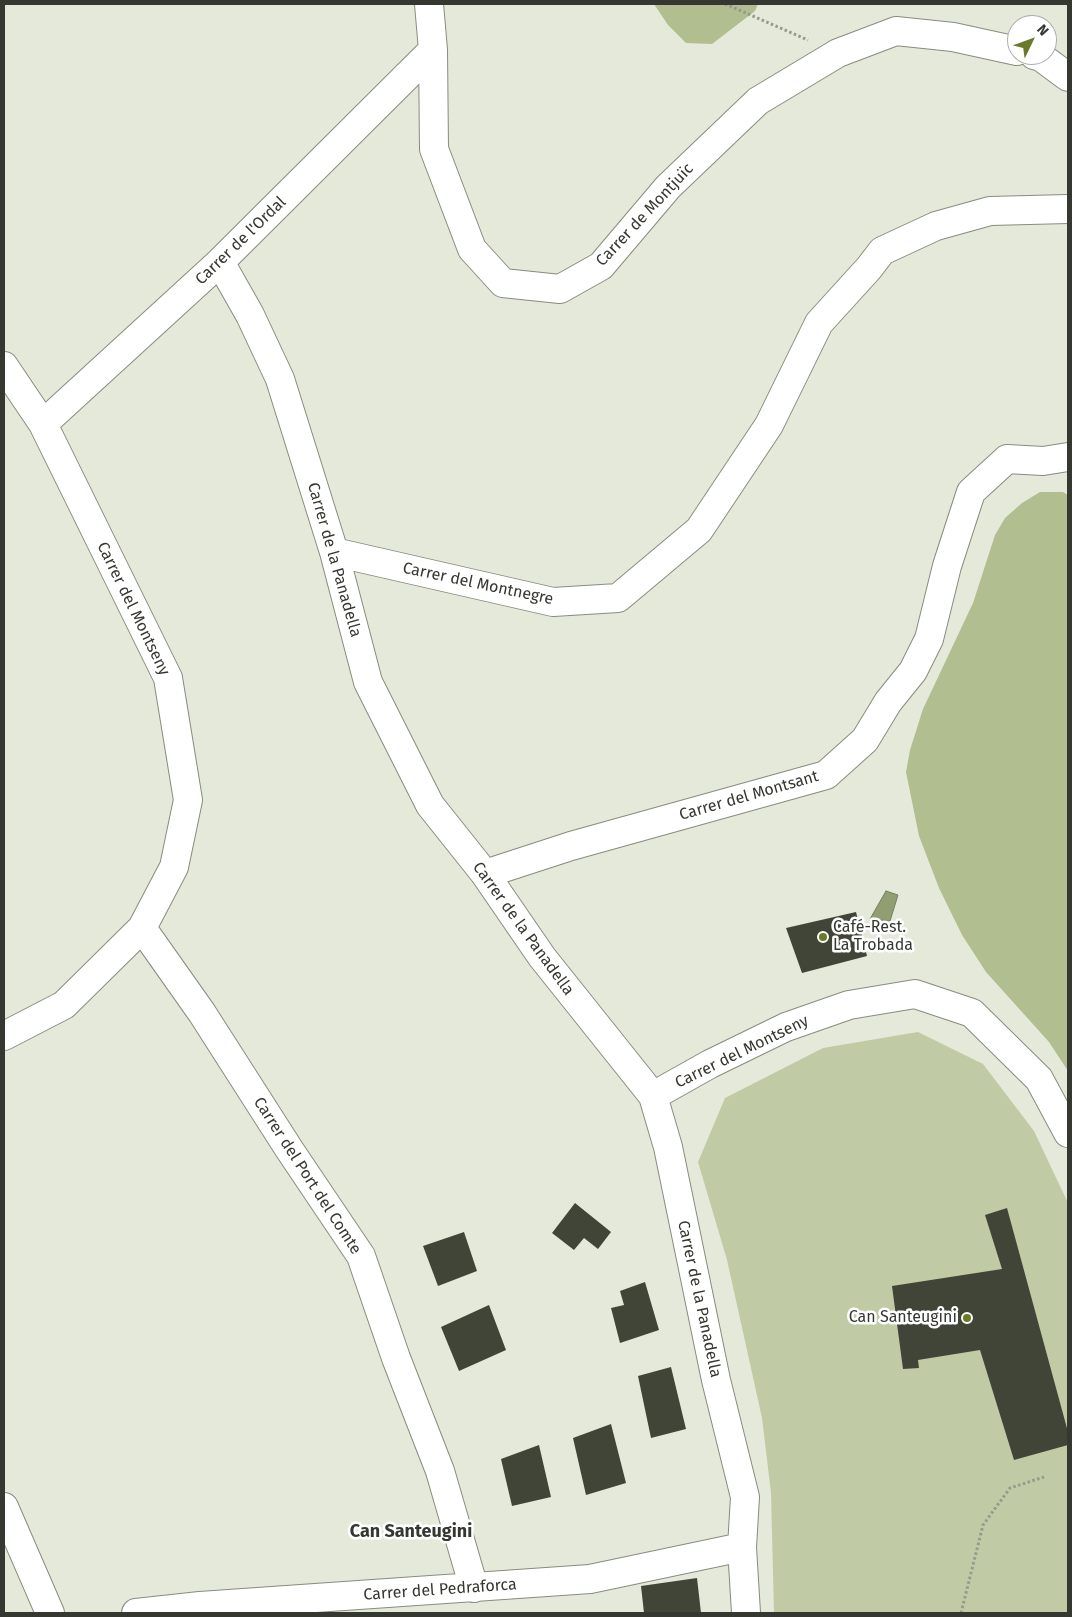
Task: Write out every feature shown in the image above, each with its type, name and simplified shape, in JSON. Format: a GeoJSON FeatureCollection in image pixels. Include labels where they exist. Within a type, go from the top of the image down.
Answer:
{"type":"FeatureCollection","features":[{"type":"Feature","properties":{"kind":"street","name":"Carrer de Montjuïc"},"geometry":{"type":"LineString","coordinates":[[430,4],[433,50],[434,149],[472,249],[503,283],[560,289],[601,266],[668,187],[758,101],[838,53],[896,30],[953,37],[1007,49]]}},
{"type":"Feature","properties":{"kind":"street","name":"Carrer de l'Ordal"},"geometry":{"type":"LineString","coordinates":[[43,424],[220,262],[433,50]]}},
{"type":"Feature","properties":{"kind":"street"},"geometry":{"type":"LineString","coordinates":[[1051,65],[1068,78]]}},
{"type":"Feature","properties":{"kind":"street","name":"Carrer del Montnegre"},"geometry":{"type":"LineString","coordinates":[[334,552],[552,602],[618,598],[699,530],[769,425],[819,323],[882,251],[936,226],[990,211],[1068,209]]}},
{"type":"Feature","properties":{"kind":"street","name":"Carrer de la Panadella"},"geometry":{"type":"LineString","coordinates":[[220,262],[250,315],[280,379],[334,552],[368,682],[430,805],[485,874],[542,957],[653,1096],[668,1147],[716,1380],[745,1498],[742,1547],[746,1613]]}},
{"type":"Feature","properties":{"kind":"street","name":"Carrer del Montseny"},"geometry":{"type":"LineString","coordinates":[[4,366],[43,424],[168,678],[188,800],[174,867],[142,928],[64,1005],[4,1036]]}},
{"type":"Feature","properties":{"kind":"street","name":"Carrer del Montsant"},"geometry":{"type":"LineString","coordinates":[[485,874],[570,846],[826,775],[865,740],[888,702],[913,671],[929,639],[947,566],[971,492],[1007,459],[1043,460],[1068,457]]}},
{"type":"Feature","properties":{"kind":"street","name":"Carrer del Port del Comte"},"geometry":{"type":"LineString","coordinates":[[142,928],[202,1013],[289,1149],[361,1256],[396,1358],[440,1471],[474,1588]]}},
{"type":"Feature","properties":{"kind":"street","name":"Carrer del Montseny"},"geometry":{"type":"LineString","coordinates":[[653,1096],[710,1064],[786,1028],[849,1005],[915,994],[972,1013],[1039,1079],[1068,1133]]}},
{"type":"Feature","properties":{"kind":"street"},"geometry":{"type":"LineString","coordinates":[[4,1507],[50,1613]]}},
{"type":"Feature","properties":{"kind":"street","name":"Carrer del Pedraforca"},"geometry":{"type":"LineString","coordinates":[[136,1613],[200,1606],[590,1579],[742,1547]]}},
{"type":"Feature","properties":{"kind":"path"},"geometry":{"type":"LineString","coordinates":[[725,4],[838,53]]}},
{"type":"Feature","properties":{"kind":"path"},"geometry":{"type":"LineString","coordinates":[[960,1613],[983,1525],[1010,1488],[1044,1477]]}},
{"type":"Feature","properties":{"kind":"shaded area"},"geometry":{"type":"Polygon","coordinates":[[[654,4],[758,4],[755,11],[712,44],[686,43],[668,25],[654,4]]]}},
{"type":"Feature","properties":{"kind":"shaded area"},"geometry":{"type":"Polygon","coordinates":[[[1040,492],[1063,492],[1068,495],[1068,1071],[1049,1042],[986,972],[962,935],[939,888],[919,836],[906,772],[910,750],[923,709],[973,603],[995,535],[1005,518],[1022,503],[1040,492]]]}},
{"type":"Feature","properties":{"kind":"shaded area"},"geometry":{"type":"Polygon","coordinates":[[[886,891],[898,895],[890,921],[870,919],[886,891]]]}},
{"type":"Feature","properties":{"kind":"shaded area"},"geometry":{"type":"Polygon","coordinates":[[[918,1032],[983,1064],[1034,1131],[1068,1203],[1068,1613],[774,1613],[771,1493],[762,1418],[727,1260],[698,1162],[725,1098],[823,1048],[918,1032]]]}},
{"type":"Feature","properties":{"kind":"building"},"geometry":{"type":"Polygon","coordinates":[[[856,912],[867,956],[802,973],[786,928],[856,912]]]}},
{"type":"Feature","properties":{"kind":"building"},"geometry":{"type":"Polygon","coordinates":[[[575,1203],[611,1232],[598,1249],[584,1238],[574,1250],[552,1233],[575,1203]]]}},
{"type":"Feature","properties":{"kind":"building","name":"Can Santeugini"},"geometry":{"type":"Polygon","coordinates":[[[1007,1208],[1068,1432],[1068,1445],[1014,1460],[980,1350],[918,1360],[919,1368],[903,1369],[892,1286],[1002,1269],[985,1215],[1007,1208]]]}},
{"type":"Feature","properties":{"kind":"building"},"geometry":{"type":"Polygon","coordinates":[[[464,1232],[477,1271],[438,1286],[423,1246],[464,1232]]]}},
{"type":"Feature","properties":{"kind":"building"},"geometry":{"type":"Polygon","coordinates":[[[645,1282],[659,1330],[620,1343],[611,1308],[624,1305],[620,1291],[645,1282]]]}},
{"type":"Feature","properties":{"kind":"building"},"geometry":{"type":"Polygon","coordinates":[[[489,1305],[506,1350],[459,1371],[441,1327],[489,1305]]]}},
{"type":"Feature","properties":{"kind":"building"},"geometry":{"type":"Polygon","coordinates":[[[671,1367],[686,1429],[651,1438],[638,1376],[671,1367]]]}},
{"type":"Feature","properties":{"kind":"building"},"geometry":{"type":"Polygon","coordinates":[[[611,1424],[626,1483],[586,1495],[573,1438],[611,1424]]]}},
{"type":"Feature","properties":{"kind":"building"},"geometry":{"type":"Polygon","coordinates":[[[539,1445],[551,1497],[512,1506],[501,1459],[539,1445]]]}},
{"type":"Feature","properties":{"kind":"building"},"geometry":{"type":"Polygon","coordinates":[[[697,1578],[701,1613],[644,1613],[641,1586],[697,1578]]]}},
{"type":"Feature","properties":{"kind":"place","name":"Café-Rest. La Trobada"},"geometry":{"type":"Point","coordinates":[823,937]}},
{"type":"Feature","properties":{"kind":"place","name":"Can Santeugini"},"geometry":{"type":"Point","coordinates":[967,1318]}},
{"type":"Feature","properties":{"kind":"district","name":"Can Santeugini"},"geometry":{"type":"Point","coordinates":[411,1532]}}]}
